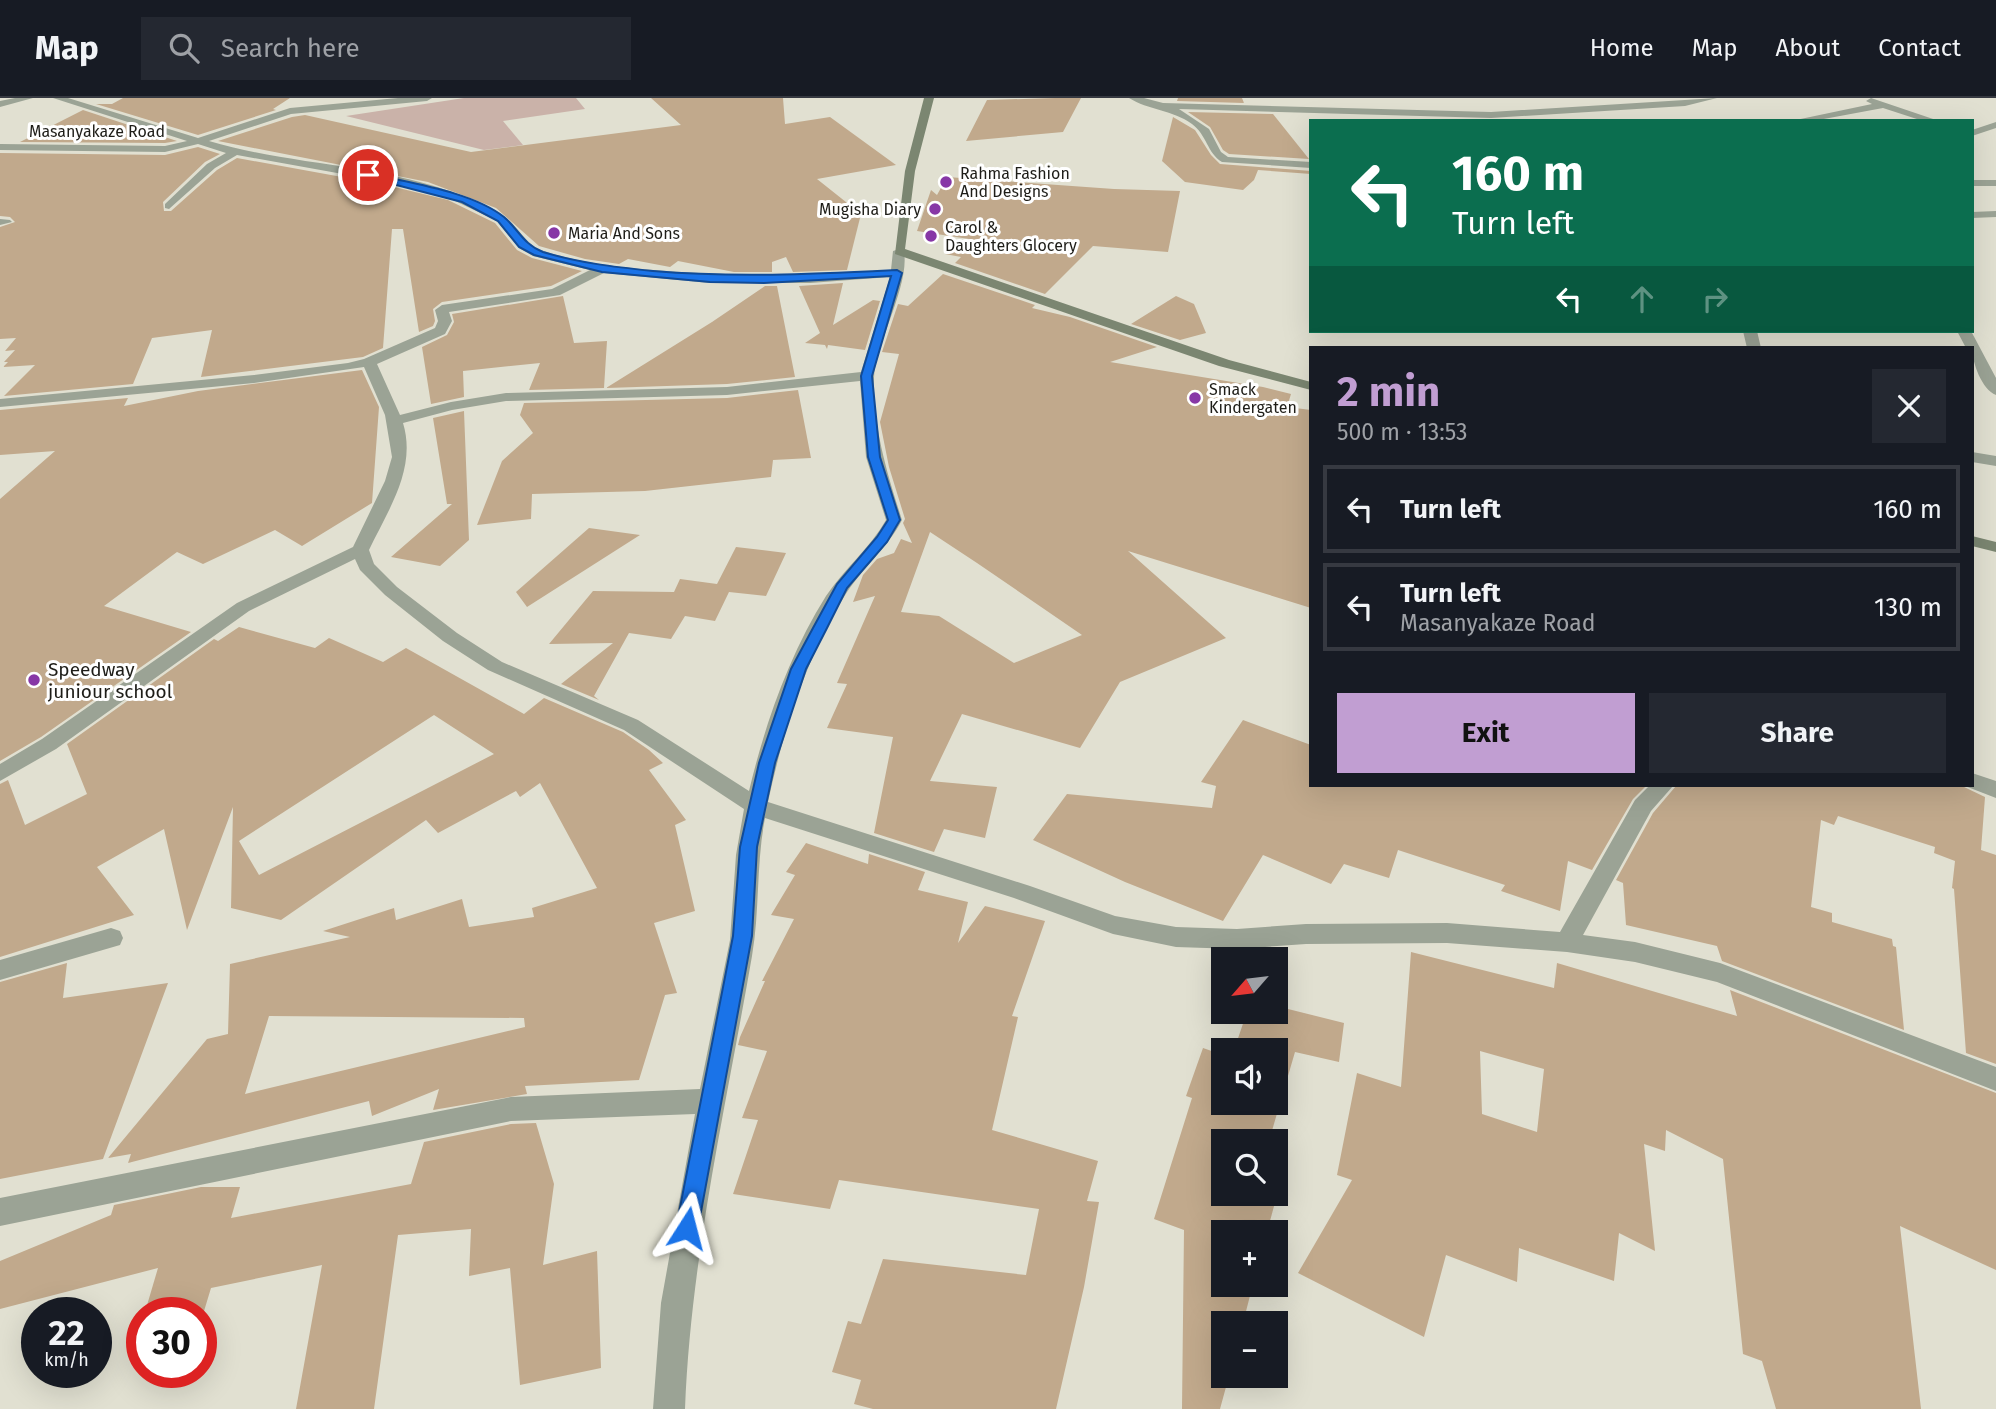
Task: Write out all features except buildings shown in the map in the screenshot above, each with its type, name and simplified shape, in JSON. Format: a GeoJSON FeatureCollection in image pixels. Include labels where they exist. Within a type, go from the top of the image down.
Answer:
{"type":"FeatureCollection","features":[{"type":"Feature","properties":{"kind":"street"},"geometry":{"type":"LineString","coordinates":[[0,104],[28,98]]}},
{"type":"Feature","properties":{"kind":"street","name":"Masanyakaze Road"},"geometry":{"type":"LineString","coordinates":[[58,98],[235,152],[387,179],[453,196],[478,205],[501,219],[523,245],[537,253],[602,269],[750,280],[897,273]]}},
{"type":"Feature","properties":{"kind":"street","name":"Masanyakaze Road"},"geometry":{"type":"LineString","coordinates":[[0,147],[165,149],[229,133],[290,111],[427,98]]}},
{"type":"Feature","properties":{"kind":"street"},"geometry":{"type":"LineString","coordinates":[[669,1409],[670,1347],[677,1294],[691,1202],[713,1101],[742,936],[749,847],[756,806],[767,763],[799,669],[841,587],[883,539],[894,520],[872,446],[867,376],[897,273],[909,172],[929,98]]}},
{"type":"Feature","properties":{"kind":"street"},"geometry":{"type":"LineString","coordinates":[[1134,98],[1164,106],[1491,115],[1687,107],[1712,98]]}},
{"type":"Feature","properties":{"kind":"street"},"geometry":{"type":"LineString","coordinates":[[1862,98],[1928,119]]}},
{"type":"Feature","properties":{"kind":"street"},"geometry":{"type":"LineString","coordinates":[[1806,119],[1901,98]]}},
{"type":"Feature","properties":{"kind":"street"},"geometry":{"type":"LineString","coordinates":[[1164,106],[1203,127],[1213,139],[1216,155],[1226,160],[1309,165]]}},
{"type":"Feature","properties":{"kind":"street"},"geometry":{"type":"LineString","coordinates":[[1974,133],[1996,125]]}},
{"type":"Feature","properties":{"kind":"street"},"geometry":{"type":"LineString","coordinates":[[1974,133],[1996,139]]}},
{"type":"Feature","properties":{"kind":"street"},"geometry":{"type":"LineString","coordinates":[[169,206],[211,166],[235,152]]}},
{"type":"Feature","properties":{"kind":"street"},"geometry":{"type":"LineString","coordinates":[[1974,183],[1996,183]]}},
{"type":"Feature","properties":{"kind":"street"},"geometry":{"type":"LineString","coordinates":[[1974,215],[1996,214]]}},
{"type":"Feature","properties":{"kind":"street"},"geometry":{"type":"LineString","coordinates":[[899,251],[1224,363],[1309,385]]}},
{"type":"Feature","properties":{"kind":"street"},"geometry":{"type":"LineString","coordinates":[[0,403],[254,379],[369,362],[440,331],[445,321],[442,310],[447,308],[555,292],[602,269]]}},
{"type":"Feature","properties":{"kind":"street"},"geometry":{"type":"LineString","coordinates":[[1974,350],[1996,391]]}},
{"type":"Feature","properties":{"kind":"street"},"geometry":{"type":"LineString","coordinates":[[0,774],[49,744],[243,607],[360,550],[397,470],[399,443],[394,421],[369,362]]}},
{"type":"Feature","properties":{"kind":"street"},"geometry":{"type":"LineString","coordinates":[[394,421],[451,406],[506,397],[727,391],[867,376]]}},
{"type":"Feature","properties":{"kind":"street"},"geometry":{"type":"LineString","coordinates":[[1974,457],[1996,461]]}},
{"type":"Feature","properties":{"kind":"street"},"geometry":{"type":"LineString","coordinates":[[1974,542],[1996,547]]}},
{"type":"Feature","properties":{"kind":"street"},"geometry":{"type":"LineString","coordinates":[[360,550],[366,566],[391,591],[450,637],[484,659],[516,677],[631,725],[756,806],[1022,892],[1113,925],[1176,937],[1237,939],[1306,934],[1447,933],[1567,942],[1634,952],[1720,972],[1996,1079]]}},
{"type":"Feature","properties":{"kind":"street"},"geometry":{"type":"LineString","coordinates":[[1974,781],[1996,790]]}},
{"type":"Feature","properties":{"kind":"street"},"geometry":{"type":"LineString","coordinates":[[1567,942],[1643,806],[1661,787]]}},
{"type":"Feature","properties":{"kind":"street"},"geometry":{"type":"LineString","coordinates":[[0,970],[111,938]]}},
{"type":"Feature","properties":{"kind":"street"},"geometry":{"type":"LineString","coordinates":[[0,1212],[510,1110],[713,1101]]}},
{"type":"Feature","properties":{"kind":"shaded area"},"geometry":{"type":"Polygon","coordinates":[[[464,98],[576,98],[585,109],[503,121],[523,145],[484,150],[346,116],[464,98]]]}},
{"type":"Feature","properties":{"kind":"place","name":"Rahma Fashion And Designs"},"geometry":{"type":"Point","coordinates":[946,182]}},
{"type":"Feature","properties":{"kind":"place","name":"Mugisha Diary"},"geometry":{"type":"Point","coordinates":[935,209]}},
{"type":"Feature","properties":{"kind":"place","name":"Maria And Sons"},"geometry":{"type":"Point","coordinates":[554,233]}},
{"type":"Feature","properties":{"kind":"place","name":"Carol & Daughters Glocery"},"geometry":{"type":"Point","coordinates":[931,236]}},
{"type":"Feature","properties":{"kind":"place","name":"Smack Kindergaten"},"geometry":{"type":"Point","coordinates":[1195,398]}},
{"type":"Feature","properties":{"kind":"place","name":"Speedway juniour school"},"geometry":{"type":"Point","coordinates":[34,680]}},
{"type":"Feature","properties":{"kind":"route"},"geometry":{"type":"LineString","coordinates":[[368,175],[465,200],[501,219],[523,245],[537,253],[602,269],[710,279],[764,280],[897,273],[867,376],[874,457],[894,520],[883,539],[841,587],[799,669],[767,763],[749,847],[742,936],[687,1228]]}}]}
